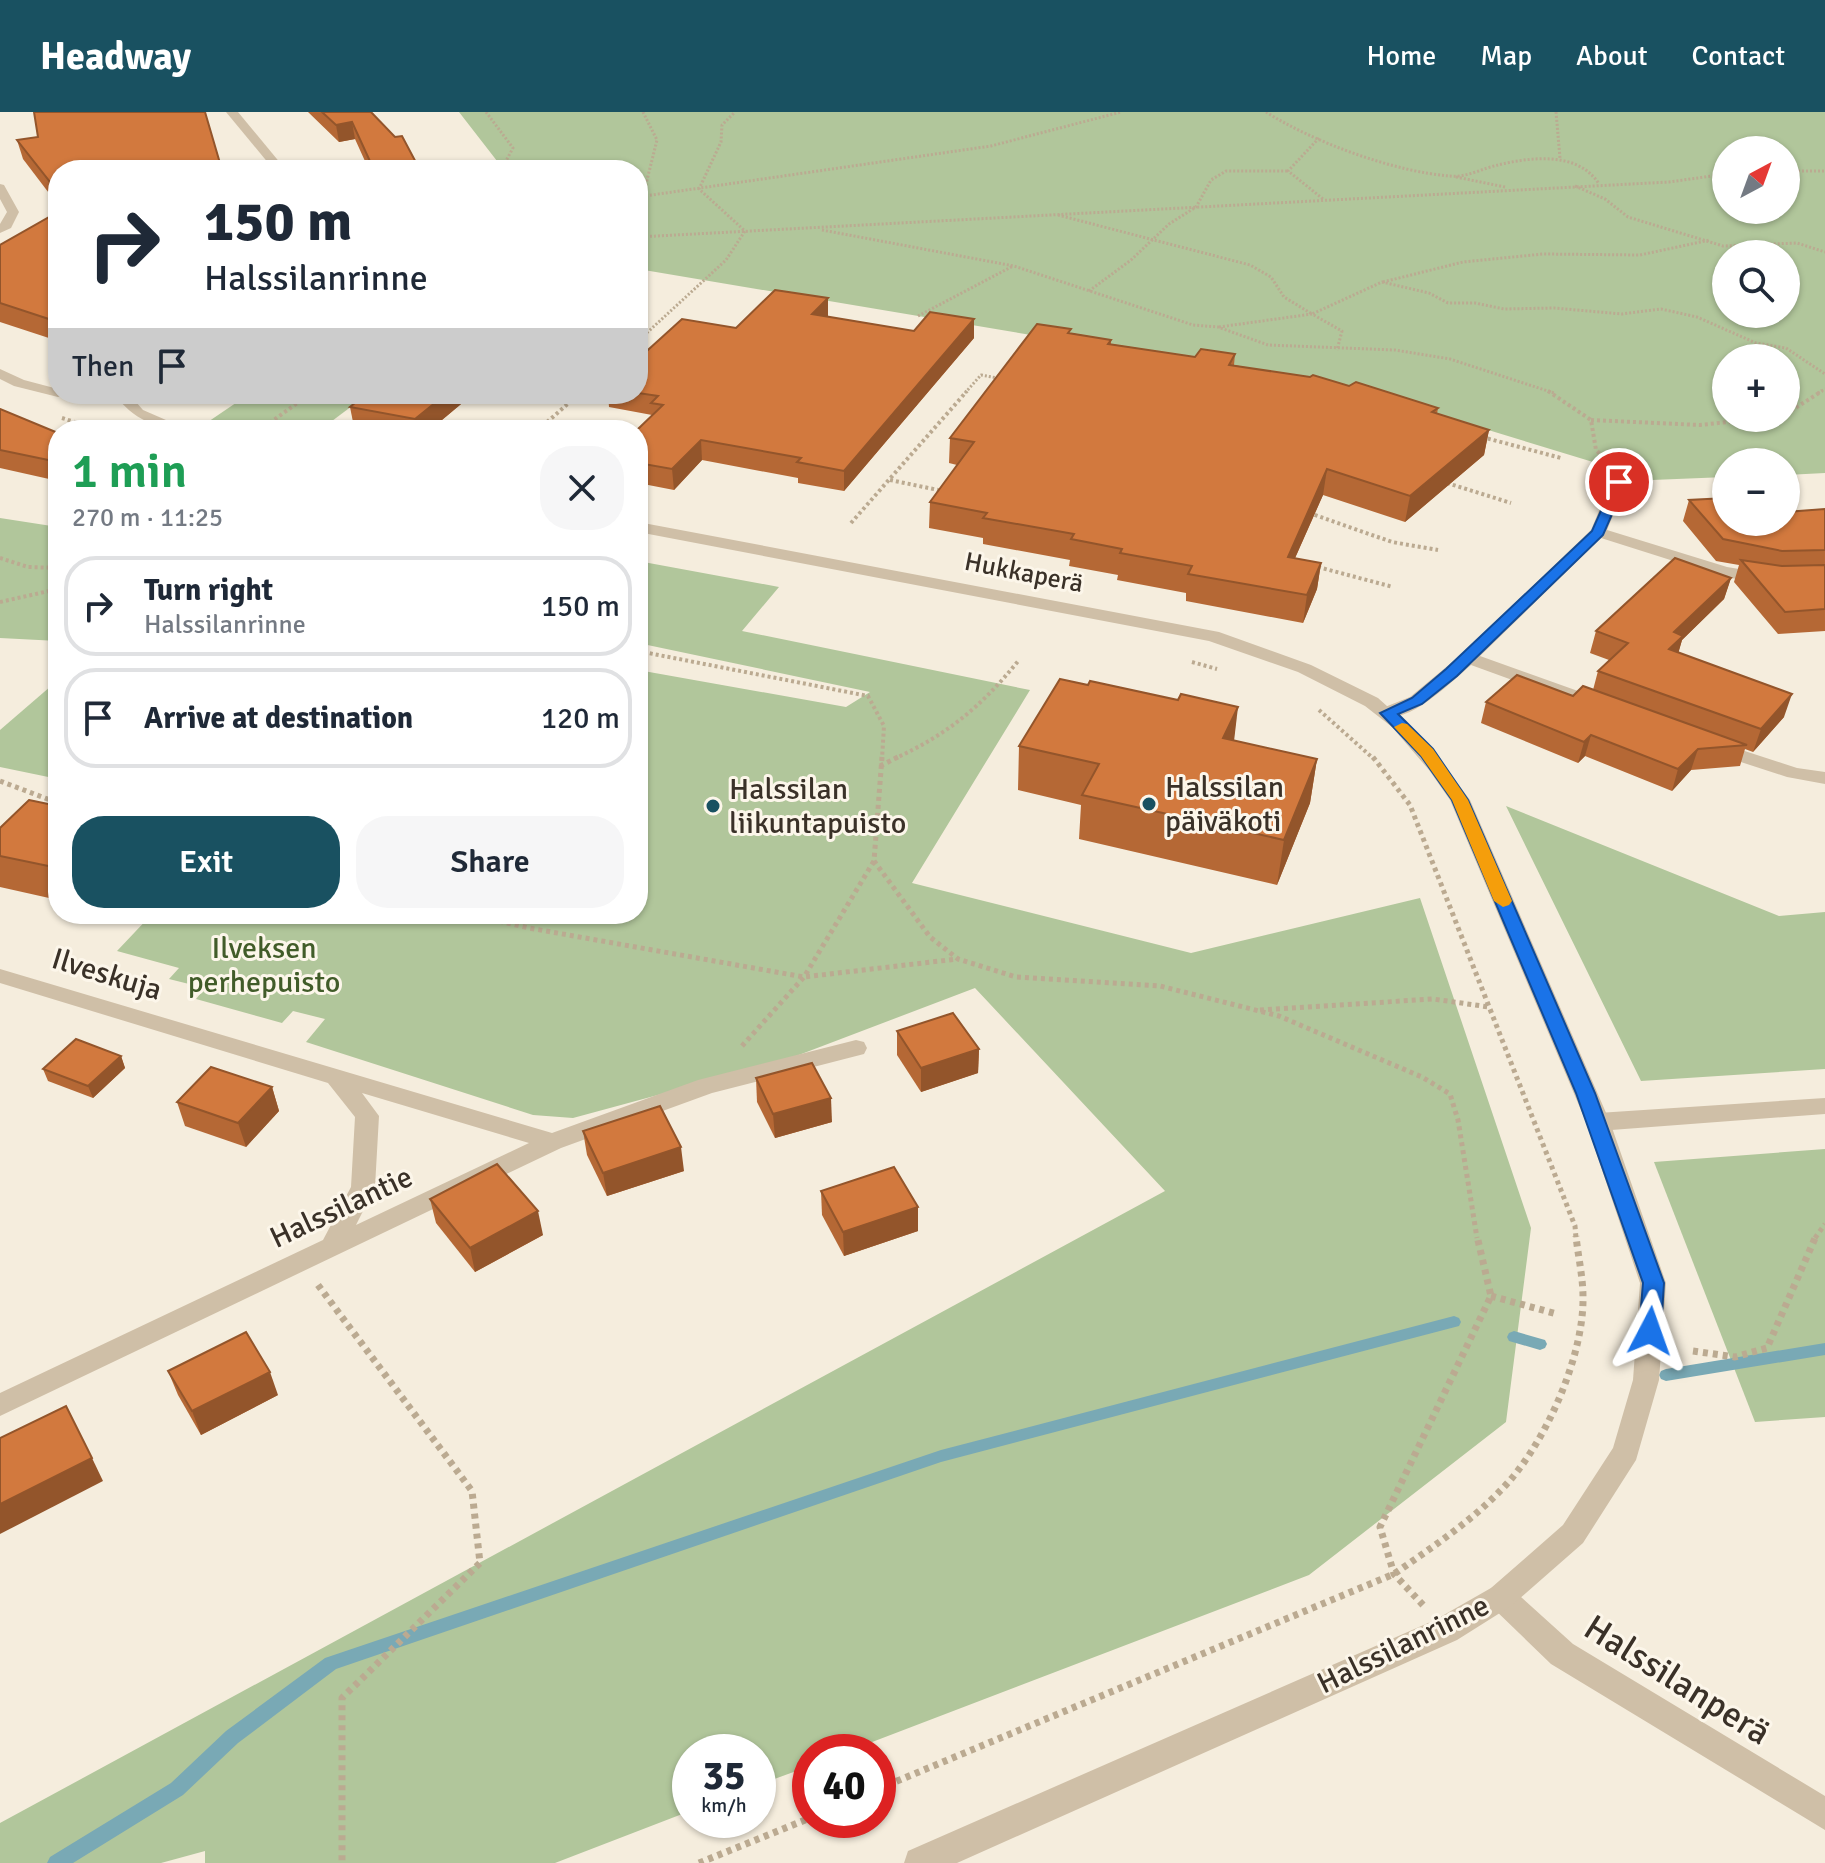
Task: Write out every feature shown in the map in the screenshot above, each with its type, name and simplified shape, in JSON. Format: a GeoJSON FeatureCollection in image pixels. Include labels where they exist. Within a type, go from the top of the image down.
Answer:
{"type":"FeatureCollection","features":[{"type":"Feature","properties":{"kind":"street"},"geometry":{"type":"LineString","coordinates":[[232,112],[272,160]]}},
{"type":"Feature","properties":{"kind":"street"},"geometry":{"type":"LineString","coordinates":[[0,188],[13,212],[7,225],[0,229]]}},
{"type":"Feature","properties":{"kind":"street"},"geometry":{"type":"LineString","coordinates":[[0,373],[19,383],[48,390]]}},
{"type":"Feature","properties":{"kind":"street"},"geometry":{"type":"LineString","coordinates":[[130,404],[138,413],[156,420]]}},
{"type":"Feature","properties":{"kind":"street"},"geometry":{"type":"LineString","coordinates":[[1387,713],[1417,701],[1468,658],[1598,532],[1619,482]]}},
{"type":"Feature","properties":{"kind":"street","name":"Hukkaperä"},"geometry":{"type":"LineString","coordinates":[[648,529],[1213,636],[1296,666],[1387,713]]}},
{"type":"Feature","properties":{"kind":"street"},"geometry":{"type":"LineString","coordinates":[[1598,532],[1724,572],[1775,580],[1825,578]]}},
{"type":"Feature","properties":{"kind":"street"},"geometry":{"type":"LineString","coordinates":[[1468,658],[1617,712]]}},
{"type":"Feature","properties":{"kind":"street","name":"Halssilanrinne"},"geometry":{"type":"LineString","coordinates":[[920,1863],[1446,1630],[1501,1597],[1573,1534],[1626,1452],[1646,1380],[1653,1283],[1598,1122],[1460,800],[1427,753],[1387,713]]}},
{"type":"Feature","properties":{"kind":"street"},"geometry":{"type":"LineString","coordinates":[[1692,739],[1794,773],[1825,778]]}},
{"type":"Feature","properties":{"kind":"street","name":"Ilveskuja"},"geometry":{"type":"LineString","coordinates":[[0,976],[553,1142]]}},
{"type":"Feature","properties":{"kind":"street","name":"Halssilantie"},"geometry":{"type":"LineString","coordinates":[[0,1405],[553,1142],[706,1086],[856,1048]]}},
{"type":"Feature","properties":{"kind":"street"},"geometry":{"type":"LineString","coordinates":[[332,1247],[363,1187],[367,1116],[336,1077]]}},
{"type":"Feature","properties":{"kind":"street"},"geometry":{"type":"LineString","coordinates":[[1598,1122],[1825,1106]]}},
{"type":"Feature","properties":{"kind":"street","name":"Halssilanperä"},"geometry":{"type":"LineString","coordinates":[[1501,1597],[1562,1654],[1825,1814]]}},
{"type":"Feature","properties":{"kind":"path"},"geometry":{"type":"LineString","coordinates":[[486,112],[513,148],[506,160]]}},
{"type":"Feature","properties":{"kind":"path"},"geometry":{"type":"LineString","coordinates":[[643,112],[657,140],[648,176]]}},
{"type":"Feature","properties":{"kind":"path"},"geometry":{"type":"LineString","coordinates":[[699,189],[721,142],[722,125],[735,112]]}},
{"type":"Feature","properties":{"kind":"path"},"geometry":{"type":"LineString","coordinates":[[648,195],[991,146],[1121,112]]}},
{"type":"Feature","properties":{"kind":"path"},"geometry":{"type":"LineString","coordinates":[[1266,112],[1290,127],[1407,171],[1513,189]]}},
{"type":"Feature","properties":{"kind":"path"},"geometry":{"type":"LineString","coordinates":[[1556,112],[1560,158]]}},
{"type":"Feature","properties":{"kind":"path"},"geometry":{"type":"LineString","coordinates":[[1288,171],[1319,138]]}},
{"type":"Feature","properties":{"kind":"path"},"geometry":{"type":"LineString","coordinates":[[1455,177],[1500,164],[1560,158],[1592,173],[1599,184]]}},
{"type":"Feature","properties":{"kind":"path"},"geometry":{"type":"LineString","coordinates":[[1089,292],[1169,224],[1196,207],[1211,180],[1226,171],[1288,171],[1323,199]]}},
{"type":"Feature","properties":{"kind":"path"},"geometry":{"type":"LineString","coordinates":[[1800,171],[1825,171]]}},
{"type":"Feature","properties":{"kind":"path"},"geometry":{"type":"LineString","coordinates":[[648,236],[1669,182],[1712,176]]}},
{"type":"Feature","properties":{"kind":"path"},"geometry":{"type":"LineString","coordinates":[[1575,185],[1574,188],[1605,199],[1628,217],[1723,246],[1797,243],[1825,252]]}},
{"type":"Feature","properties":{"kind":"path"},"geometry":{"type":"LineString","coordinates":[[699,189],[745,231]]}},
{"type":"Feature","properties":{"kind":"path"},"geometry":{"type":"LineString","coordinates":[[1052,214],[1250,265],[1271,277],[1284,297],[1342,331],[1337,350]]}},
{"type":"Feature","properties":{"kind":"path"},"geometry":{"type":"LineString","coordinates":[[814,228],[1014,266],[1193,325],[1218,327],[1312,314],[1382,282],[1463,262],[1543,254],[1640,255],[1710,240]]}},
{"type":"Feature","properties":{"kind":"path"},"geometry":{"type":"LineString","coordinates":[[648,332],[726,260],[745,231]]}},
{"type":"Feature","properties":{"kind":"path"},"geometry":{"type":"LineString","coordinates":[[918,316],[1014,266]]}},
{"type":"Feature","properties":{"kind":"path"},"geometry":{"type":"LineString","coordinates":[[1382,282],[1429,293],[1448,303],[1475,303],[1504,309],[1554,308],[1622,314],[1661,309],[1697,317],[1756,343],[1786,348],[1825,374]]}},
{"type":"Feature","properties":{"kind":"path"},"geometry":{"type":"LineString","coordinates":[[1218,327],[1268,345],[1395,350],[1450,359],[1556,394],[1591,420],[1712,426]]}},
{"type":"Feature","properties":{"kind":"path"},"geometry":{"type":"LineString","coordinates":[[851,523],[981,375],[1011,380]]}},
{"type":"Feature","properties":{"kind":"path"},"geometry":{"type":"LineString","coordinates":[[1800,405],[1825,389]]}},
{"type":"Feature","properties":{"kind":"path"},"geometry":{"type":"LineString","coordinates":[[274,420],[296,404]]}},
{"type":"Feature","properties":{"kind":"path"},"geometry":{"type":"LineString","coordinates":[[549,420],[568,404]]}},
{"type":"Feature","properties":{"kind":"path"},"geometry":{"type":"LineString","coordinates":[[1591,420],[1596,450],[1625,475],[1619,482]]}},
{"type":"Feature","properties":{"kind":"path"},"geometry":{"type":"LineString","coordinates":[[1472,434],[1561,458]]}},
{"type":"Feature","properties":{"kind":"path"},"geometry":{"type":"LineString","coordinates":[[889,480],[949,492]]}},
{"type":"Feature","properties":{"kind":"path"},"geometry":{"type":"LineString","coordinates":[[1437,480],[1511,503]]}},
{"type":"Feature","properties":{"kind":"path"},"geometry":{"type":"LineString","coordinates":[[1298,509],[1392,542],[1438,550]]}},
{"type":"Feature","properties":{"kind":"path"},"geometry":{"type":"LineString","coordinates":[[0,558],[28,567],[48,568]]}},
{"type":"Feature","properties":{"kind":"path"},"geometry":{"type":"LineString","coordinates":[[1310,565],[1393,587]]}},
{"type":"Feature","properties":{"kind":"path"},"geometry":{"type":"LineString","coordinates":[[0,602],[48,591]]}},
{"type":"Feature","properties":{"kind":"path"},"geometry":{"type":"LineString","coordinates":[[648,653],[868,696],[884,726],[874,861],[804,977],[706,1086]]}},
{"type":"Feature","properties":{"kind":"path"},"geometry":{"type":"LineString","coordinates":[[1180,659],[1225,671]]}},
{"type":"Feature","properties":{"kind":"path"},"geometry":{"type":"LineString","coordinates":[[879,767],[937,739],[995,690],[1019,660]]}},
{"type":"Feature","properties":{"kind":"path"},"geometry":{"type":"LineString","coordinates":[[896,1782],[1394,1574],[1461,1527],[1503,1489],[1553,1416],[1573,1361],[1583,1299],[1575,1226],[1410,805],[1370,754],[1310,705]]}},
{"type":"Feature","properties":{"kind":"path"},"geometry":{"type":"LineString","coordinates":[[0,781],[48,799]]}},
{"type":"Feature","properties":{"kind":"path"},"geometry":{"type":"LineString","coordinates":[[874,861],[930,937],[958,959],[1016,977],[1160,986],[1279,1016],[1422,1077],[1450,1094],[1458,1120],[1477,1238],[1491,1296],[1380,1527],[1394,1574]]}},
{"type":"Feature","properties":{"kind":"path"},"geometry":{"type":"LineString","coordinates":[[512,924],[804,977],[958,959]]}},
{"type":"Feature","properties":{"kind":"path"},"geometry":{"type":"LineString","coordinates":[[1255,1010],[1433,999],[1489,1007]]}},
{"type":"Feature","properties":{"kind":"path"},"geometry":{"type":"LineString","coordinates":[[1693,1351],[1735,1357],[1767,1348],[1819,1230],[1825,1224]]}},
{"type":"Feature","properties":{"kind":"path"},"geometry":{"type":"LineString","coordinates":[[300,1262],[472,1491],[480,1563],[342,1698],[342,1863]]}},
{"type":"Feature","properties":{"kind":"path"},"geometry":{"type":"LineString","coordinates":[[1491,1296],[1557,1314]]}},
{"type":"Feature","properties":{"kind":"path"},"geometry":{"type":"LineString","coordinates":[[699,1863],[792,1825]]}},
{"type":"Feature","properties":{"kind":"green space"},"geometry":{"type":"Polygon","coordinates":[[[459,112],[1825,112],[1825,473],[1800,474],[1800,448],[1712,448],[1712,478],[1652,480],[1462,422],[1061,340],[648,271],[648,160],[496,160],[459,112]]]}},
{"type":"Feature","properties":{"kind":"green space"},"geometry":{"type":"Polygon","coordinates":[[[234,404],[355,404],[333,420],[211,420],[234,404]]]}},
{"type":"Feature","properties":{"kind":"green space"},"geometry":{"type":"Polygon","coordinates":[[[0,518],[48,525],[48,640],[0,638],[0,518]]]}},
{"type":"Feature","properties":{"kind":"green space","name":"Ilveksen perhepuisto"},"geometry":{"type":"Polygon","coordinates":[[[648,563],[779,587],[742,631],[1030,690],[912,883],[1191,953],[1420,898],[1531,1228],[1506,1422],[1309,1575],[893,1734],[792,1734],[792,1773],[776,1778],[776,1734],[672,1734],[672,1818],[555,1863],[205,1863],[205,1851],[161,1863],[0,1863],[0,1823],[1165,1191],[975,988],[783,1061],[573,1118],[533,1115],[306,1042],[325,1019],[293,1011],[282,1023],[196,999],[205,988],[169,979],[179,968],[117,951],[143,924],[648,924],[648,672],[846,707],[870,692],[648,645],[648,563]]]}},
{"type":"Feature","properties":{"kind":"green space"},"geometry":{"type":"Polygon","coordinates":[[[48,689],[48,777],[0,767],[0,730],[48,689]]]}},
{"type":"Feature","properties":{"kind":"green space"},"geometry":{"type":"Polygon","coordinates":[[[1506,806],[1779,916],[1825,912],[1825,1069],[1641,1081],[1506,806]]]}},
{"type":"Feature","properties":{"kind":"green space"},"geometry":{"type":"Polygon","coordinates":[[[1825,1149],[1825,1417],[1755,1422],[1654,1162],[1825,1149]]]}},
{"type":"Feature","properties":{"kind":"building"},"geometry":{"type":"Polygon","coordinates":[[[34,112],[205,112],[219,160],[48,160],[48,179],[17,140],[38,137],[34,112]]]}},
{"type":"Feature","properties":{"kind":"building"},"geometry":{"type":"Polygon","coordinates":[[[322,112],[371,112],[395,137],[402,136],[415,160],[369,160],[352,122],[336,125],[322,112]]]}},
{"type":"Feature","properties":{"kind":"building"},"geometry":{"type":"Polygon","coordinates":[[[48,218],[48,319],[0,303],[0,245],[48,218]]]}},
{"type":"Feature","properties":{"kind":"building"},"geometry":{"type":"Polygon","coordinates":[[[775,290],[828,298],[812,314],[914,331],[930,312],[974,319],[844,471],[797,462],[801,458],[701,440],[672,469],[648,465],[647,420],[663,405],[651,403],[658,396],[648,394],[648,350],[682,319],[736,328],[775,290]]]}},
{"type":"Feature","properties":{"kind":"building"},"geometry":{"type":"Polygon","coordinates":[[[1037,324],[1111,340],[1108,344],[1195,357],[1201,349],[1235,354],[1229,365],[1313,375],[1349,386],[1356,382],[1438,408],[1432,412],[1489,430],[1410,496],[1327,469],[1288,557],[1321,563],[1307,595],[1188,574],[1192,566],[1120,553],[1122,549],[1071,539],[1074,534],[983,518],[987,513],[930,502],[974,442],[950,438],[1037,324]]]}},
{"type":"Feature","properties":{"kind":"building"},"geometry":{"type":"Polygon","coordinates":[[[354,404],[434,404],[415,419],[350,407],[354,404]]]}},
{"type":"Feature","properties":{"kind":"building"},"geometry":{"type":"Polygon","coordinates":[[[0,409],[48,429],[48,460],[0,450],[0,409]]]}},
{"type":"Feature","properties":{"kind":"building"},"geometry":{"type":"Polygon","coordinates":[[[1712,499],[1712,526],[1689,500],[1712,499]]]}},
{"type":"Feature","properties":{"kind":"building"},"geometry":{"type":"Polygon","coordinates":[[[1825,509],[1825,550],[1782,551],[1720,536],[1800,536],[1800,511],[1825,509]]]}},
{"type":"Feature","properties":{"kind":"building"},"geometry":{"type":"Polygon","coordinates":[[[1675,558],[1731,578],[1674,632],[1683,636],[1669,649],[1792,694],[1761,729],[1598,671],[1628,643],[1596,631],[1675,558]]]}},
{"type":"Feature","properties":{"kind":"building"},"geometry":{"type":"Polygon","coordinates":[[[1741,560],[1782,566],[1825,565],[1825,609],[1785,612],[1741,560]]]}},
{"type":"Feature","properties":{"kind":"building"},"geometry":{"type":"Polygon","coordinates":[[[1517,675],[1573,696],[1583,686],[1747,745],[1698,749],[1678,769],[1591,735],[1584,742],[1486,702],[1517,675]]]}},
{"type":"Feature","properties":{"kind":"building"},"geometry":{"type":"Polygon","coordinates":[[[1060,679],[1088,685],[1090,681],[1178,700],[1181,694],[1238,707],[1223,738],[1317,759],[1284,840],[1082,795],[1099,764],[1019,746],[1060,679]]]}},
{"type":"Feature","properties":{"kind":"building"},"geometry":{"type":"Polygon","coordinates":[[[29,800],[48,804],[48,866],[0,856],[0,828],[29,800]]]}},
{"type":"Feature","properties":{"kind":"building"},"geometry":{"type":"Polygon","coordinates":[[[953,1013],[979,1049],[921,1068],[897,1031],[953,1013]]]}},
{"type":"Feature","properties":{"kind":"building"},"geometry":{"type":"Polygon","coordinates":[[[76,1039],[121,1056],[88,1086],[43,1069],[76,1039]]]}},
{"type":"Feature","properties":{"kind":"building"},"geometry":{"type":"Polygon","coordinates":[[[812,1063],[831,1098],[773,1114],[756,1078],[812,1063]]]}},
{"type":"Feature","properties":{"kind":"building"},"geometry":{"type":"Polygon","coordinates":[[[211,1067],[272,1087],[238,1123],[177,1102],[211,1067]]]}},
{"type":"Feature","properties":{"kind":"building"},"geometry":{"type":"Polygon","coordinates":[[[660,1106],[681,1147],[603,1173],[583,1131],[660,1106]]]}},
{"type":"Feature","properties":{"kind":"building"},"geometry":{"type":"Polygon","coordinates":[[[497,1164],[538,1211],[470,1248],[430,1199],[497,1164]]]}},
{"type":"Feature","properties":{"kind":"building"},"geometry":{"type":"Polygon","coordinates":[[[894,1167],[918,1207],[843,1232],[821,1191],[894,1167]]]}},
{"type":"Feature","properties":{"kind":"building"},"geometry":{"type":"Polygon","coordinates":[[[246,1332],[270,1372],[192,1411],[168,1371],[246,1332]]]}},
{"type":"Feature","properties":{"kind":"building"},"geometry":{"type":"Polygon","coordinates":[[[66,1406],[92,1458],[0,1504],[0,1438],[66,1406]]]}},
{"type":"Feature","properties":{"kind":"waterway"},"geometry":{"type":"LineString","coordinates":[[56,1863],[177,1789],[232,1737],[331,1663],[941,1456],[1454,1322]]}},
{"type":"Feature","properties":{"kind":"waterway"},"geometry":{"type":"LineString","coordinates":[[1514,1337],[1540,1344]]}},
{"type":"Feature","properties":{"kind":"waterway"},"geometry":{"type":"LineString","coordinates":[[1666,1375],[1825,1349]]}},
{"type":"Feature","properties":{"kind":"slow traffic"},"geometry":{"type":"LineString","coordinates":[[1402,727],[1427,753],[1460,800],[1503,901]]}},
{"type":"Feature","properties":{"kind":"place","name":"Halssilan päiväkoti"},"geometry":{"type":"Point","coordinates":[1149,804]}},
{"type":"Feature","properties":{"kind":"place","name":"Halssilan liikuntapuisto"},"geometry":{"type":"Point","coordinates":[713,806]}},
{"type":"Feature","properties":{"kind":"route"},"geometry":{"type":"LineString","coordinates":[[1619,482],[1598,532],[1468,658],[1417,701],[1387,713],[1427,753],[1460,800],[1598,1122],[1653,1283],[1650,1331]]}}]}
